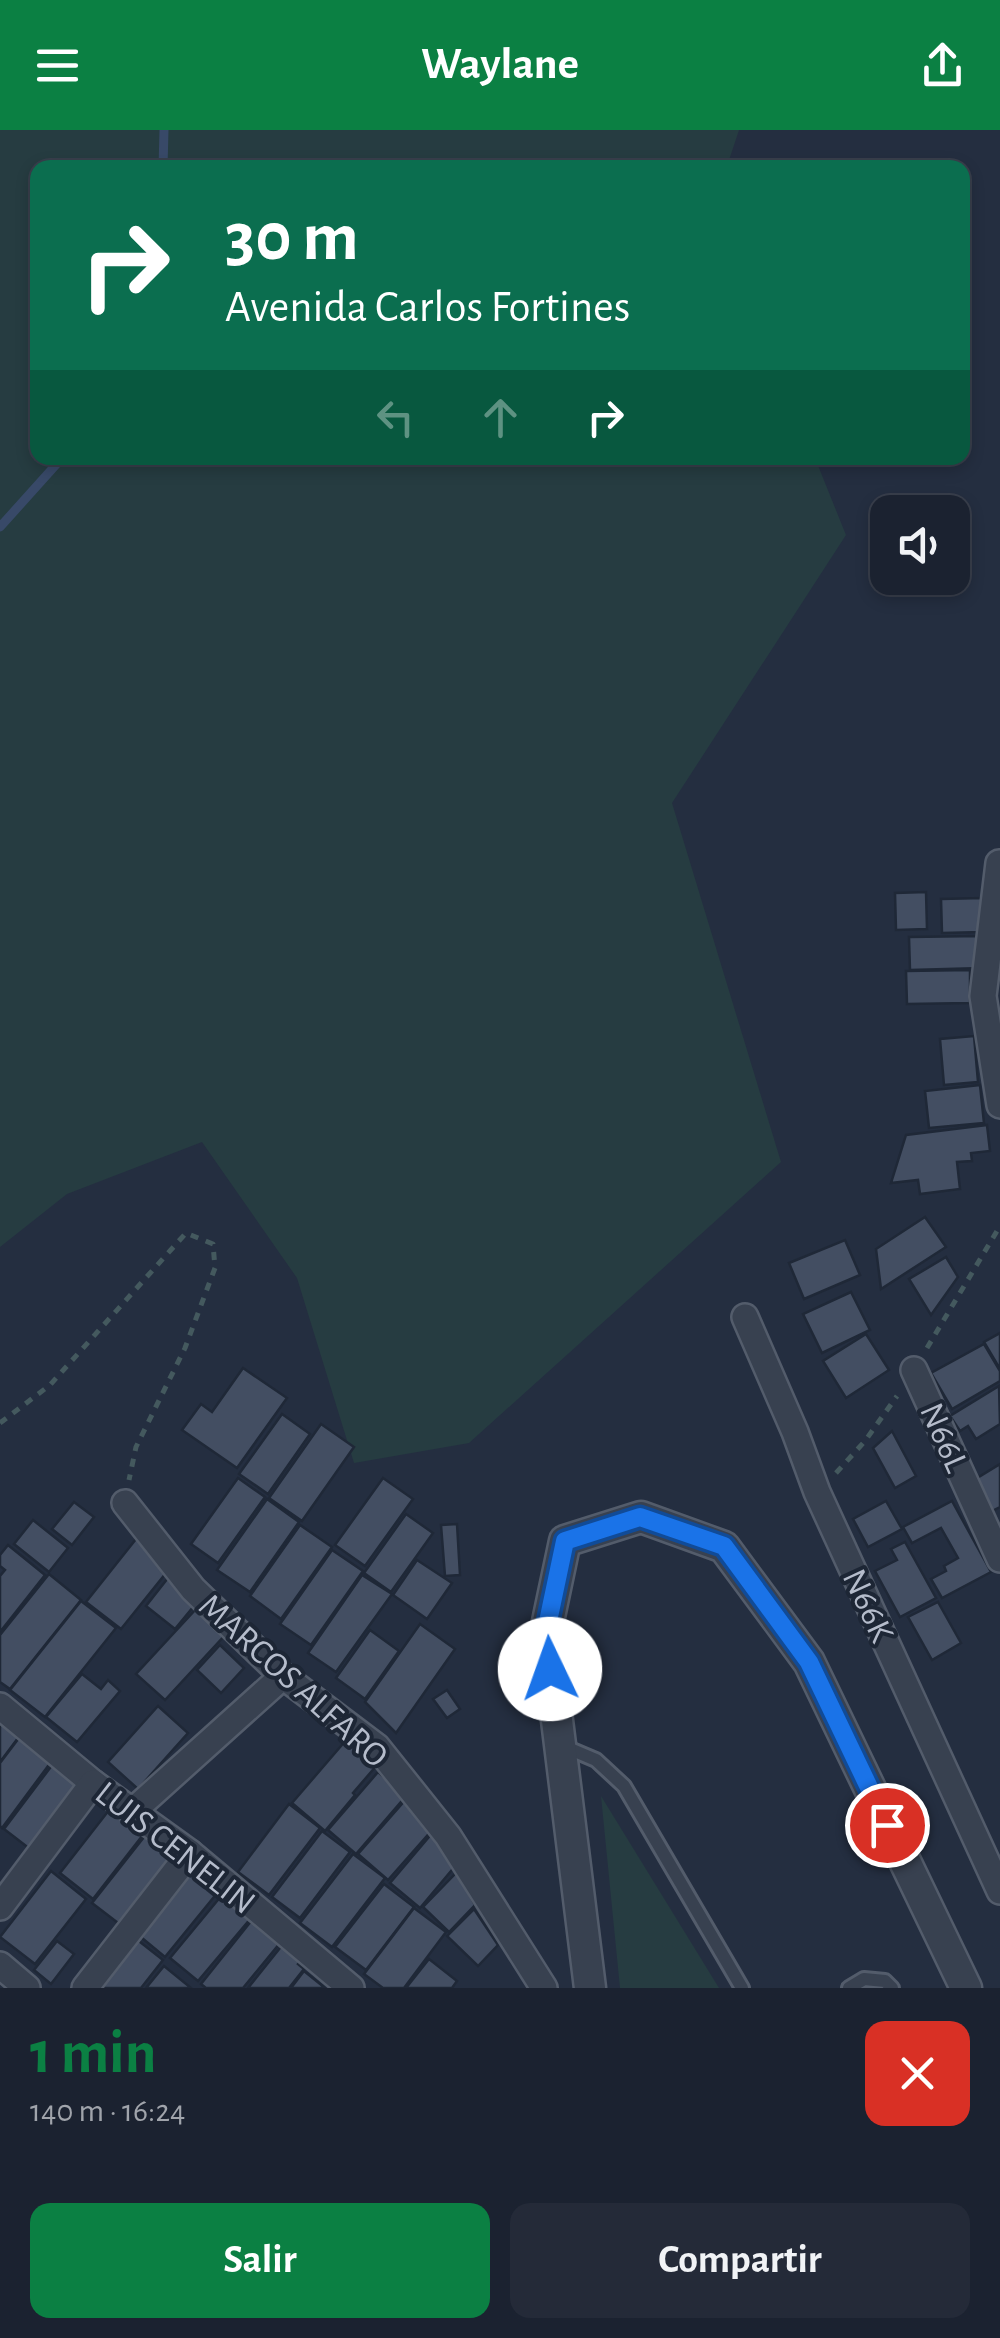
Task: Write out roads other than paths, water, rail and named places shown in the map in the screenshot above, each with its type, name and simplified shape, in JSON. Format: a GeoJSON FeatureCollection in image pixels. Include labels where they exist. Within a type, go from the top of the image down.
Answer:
{"type":"FeatureCollection","features":[{"type":"Feature","properties":{"kind":"street"},"geometry":{"type":"LineString","coordinates":[[999,863],[984,996],[1000,1105]]}},
{"type":"Feature","properties":{"kind":"street","name":"N66K"},"geometry":{"type":"LineString","coordinates":[[745,1317],[817,1492],[1000,1891]]}},
{"type":"Feature","properties":{"kind":"street","name":"N66L"},"geometry":{"type":"LineString","coordinates":[[914,1370],[1000,1559]]}},
{"type":"Feature","properties":{"kind":"street","name":"MARCOS ALFARO"},"geometry":{"type":"LineString","coordinates":[[125,1503],[193,1589],[283,1676],[376,1746],[448,1836],[544,1988]]}},
{"type":"Feature","properties":{"kind":"street"},"geometry":{"type":"LineString","coordinates":[[590,1988],[546,1631],[565,1541],[640,1517],[724,1546],[809,1662],[966,1988]]}},
{"type":"Feature","properties":{"kind":"street"},"geometry":{"type":"LineString","coordinates":[[134,1810],[283,1676]]}},
{"type":"Feature","properties":{"kind":"street","name":"LUIS CENELIN"},"geometry":{"type":"LineString","coordinates":[[0,1706],[92,1783],[190,1853],[351,1988]]}},
{"type":"Feature","properties":{"kind":"street"},"geometry":{"type":"LineString","coordinates":[[0,1907],[92,1783]]}},
{"type":"Feature","properties":{"kind":"street"},"geometry":{"type":"LineString","coordinates":[[85,1988],[190,1853]]}},
{"type":"Feature","properties":{"kind":"street"},"geometry":{"type":"LineString","coordinates":[[0,1965],[27,1988]]}},
{"type":"Feature","properties":{"kind":"lane"},"geometry":{"type":"LineString","coordinates":[[560,1745],[596,1760],[624,1786],[742,1988]]}},
{"type":"Feature","properties":{"kind":"lane"},"geometry":{"type":"LineString","coordinates":[[850,1988],[864,1980],[885,1981],[892,1988]]}},
{"type":"Feature","properties":{"kind":"waterway"},"geometry":{"type":"LineString","coordinates":[[163,160],[164,130]]}},
{"type":"Feature","properties":{"kind":"waterway"},"geometry":{"type":"LineString","coordinates":[[0,527],[56,465]]}}]}
